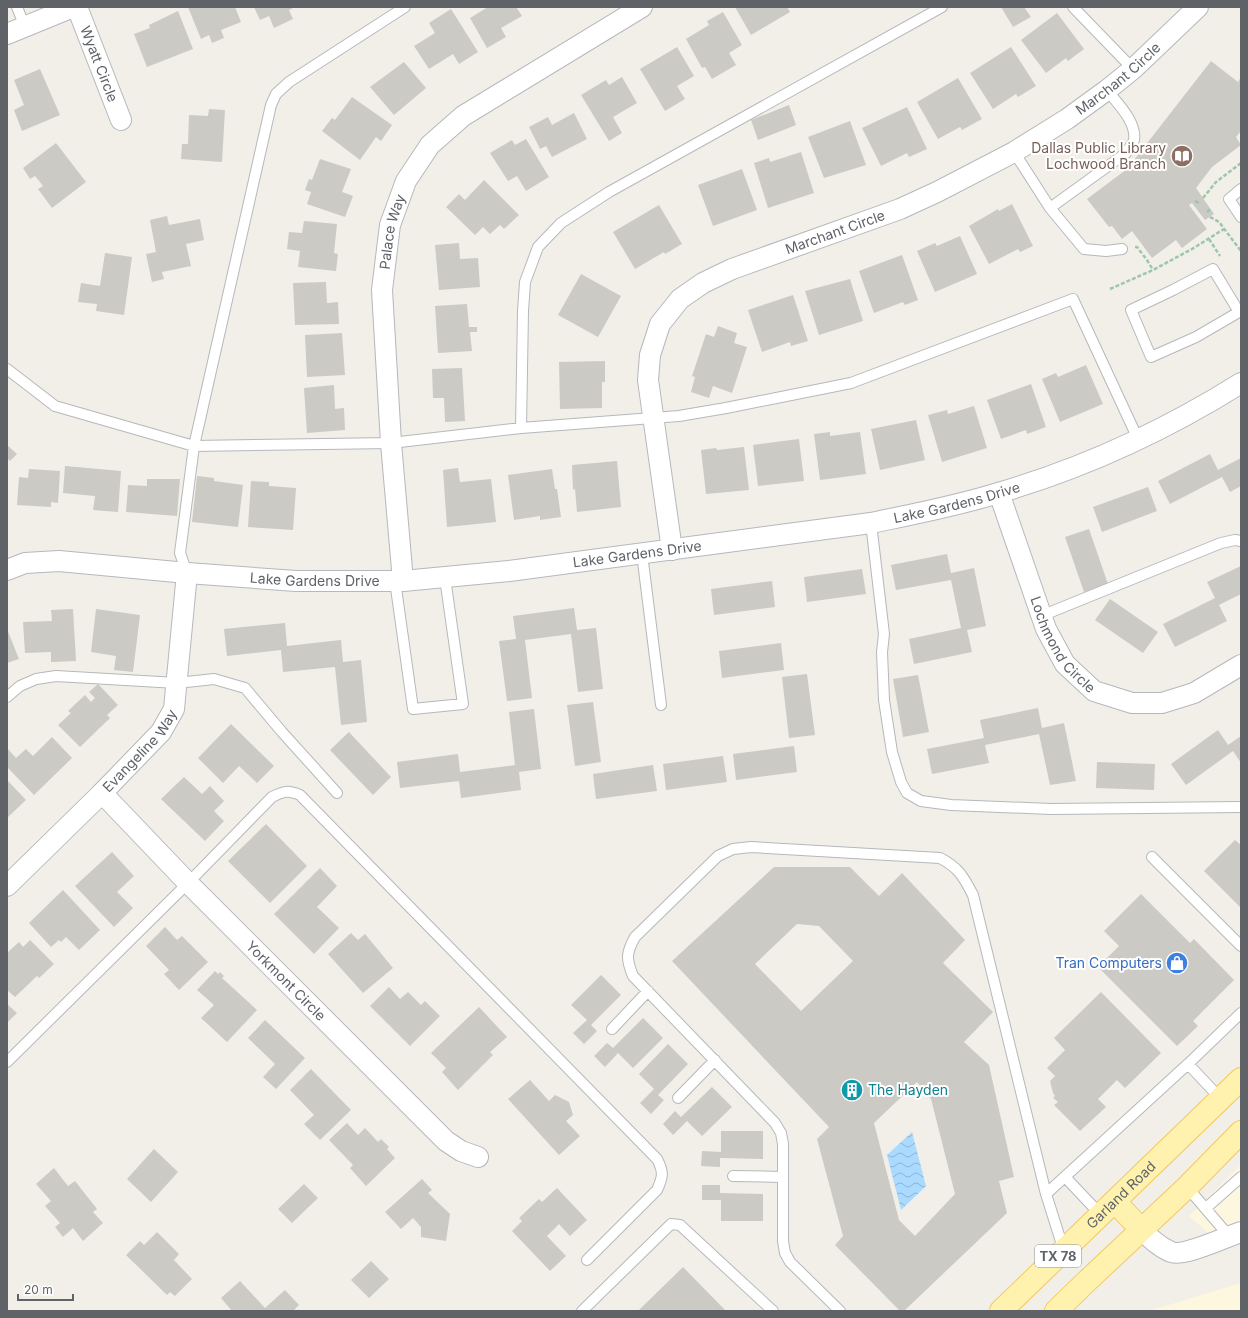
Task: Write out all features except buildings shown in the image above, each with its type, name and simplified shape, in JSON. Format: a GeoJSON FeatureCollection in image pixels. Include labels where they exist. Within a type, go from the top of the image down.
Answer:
{"type":"FeatureCollection","features":[{"type":"Feature","properties":{"kind":"main road","name":"Garland Road"},"geometry":{"type":"LineString","coordinates":[[1001,1311],[1241,1079]]}},
{"type":"Feature","properties":{"kind":"main road","name":"TX 78"},"geometry":{"type":"LineString","coordinates":[[1056,1311],[1239,1137]]}},
{"type":"Feature","properties":{"kind":"main road"},"geometry":{"type":"LineString","coordinates":[[1108,1209],[1141,1230]]}},
{"type":"Feature","properties":{"kind":"street"},"geometry":{"type":"LineString","coordinates":[[7,34],[73,7]]}},
{"type":"Feature","properties":{"kind":"street","name":"Wyatt Circle"},"geometry":{"type":"LineString","coordinates":[[77,7],[122,120]]}},
{"type":"Feature","properties":{"kind":"street","name":"Palace Way"},"geometry":{"type":"LineString","coordinates":[[399,581],[382,290],[390,225],[406,181],[430,145],[463,116],[642,7]]}},
{"type":"Feature","properties":{"kind":"street","name":"Marchant Circle"},"geometry":{"type":"LineString","coordinates":[[672,550],[648,380],[650,355],[660,324],[680,299],[703,283],[732,269],[900,209],[938,192],[1014,152],[1067,119],[1107,90],[1133,69],[1198,7]]}},
{"type":"Feature","properties":{"kind":"street","name":"Lake Gardens Drive"},"geometry":{"type":"LineString","coordinates":[[7,570],[25,563],[60,561],[187,573],[296,580],[399,581],[509,571],[871,523],[931,511],[999,493],[1077,466],[1138,439],[1214,400],[1241,383]]}},
{"type":"Feature","properties":{"kind":"street","name":"Lochmond Circle"},"geometry":{"type":"LineString","coordinates":[[999,493],[1046,629],[1065,664],[1094,690],[1132,702],[1162,702],[1194,693],[1241,665]]}},
{"type":"Feature","properties":{"kind":"street","name":"Evangeline Way"},"geometry":{"type":"LineString","coordinates":[[7,886],[102,793],[161,732],[174,709],[187,573]]}},
{"type":"Feature","properties":{"kind":"street","name":"Yorkmont Circle"},"geometry":{"type":"LineString","coordinates":[[102,793],[188,883],[446,1141],[461,1151],[478,1157]]}},
{"type":"Feature","properties":{"kind":"street"},"geometry":{"type":"LineString","coordinates":[[1141,1230],[1158,1245],[1172,1252],[1184,1252],[1235,1234]]}},
{"type":"Feature","properties":{"kind":"lane"},"geometry":{"type":"LineString","coordinates":[[17,7],[25,26]]}},
{"type":"Feature","properties":{"kind":"lane"},"geometry":{"type":"LineString","coordinates":[[187,573],[180,553],[194,446],[271,105],[276,94],[289,82],[405,7]]}},
{"type":"Feature","properties":{"kind":"lane"},"geometry":{"type":"LineString","coordinates":[[521,428],[523,311],[525,282],[538,248],[561,223],[609,192],[942,7]]}},
{"type":"Feature","properties":{"kind":"lane"},"geometry":{"type":"LineString","coordinates":[[1073,7],[1133,69]]}},
{"type":"Feature","properties":{"kind":"lane"},"geometry":{"type":"LineString","coordinates":[[1050,208],[1126,153],[1134,140],[1134,130],[1129,120],[1107,90]]}},
{"type":"Feature","properties":{"kind":"lane"},"geometry":{"type":"LineString","coordinates":[[1014,152],[1050,208],[1084,249],[1106,251],[1122,249]]}},
{"type":"Feature","properties":{"kind":"lane"},"geometry":{"type":"LineString","coordinates":[[1241,190],[1229,199],[1241,216]]}},
{"type":"Feature","properties":{"kind":"lane"},"geometry":{"type":"LineString","coordinates":[[1213,269],[1240,311],[1196,337],[1151,357],[1131,310],[1213,269]]}},
{"type":"Feature","properties":{"kind":"lane"},"geometry":{"type":"LineString","coordinates":[[7,369],[55,406],[194,446],[391,443],[521,428],[679,416],[851,383],[1073,299],[1138,439]]}},
{"type":"Feature","properties":{"kind":"lane"},"geometry":{"type":"LineString","coordinates":[[871,523],[884,634],[882,652],[884,700],[892,752],[901,782],[907,792],[921,802],[951,805],[1051,808],[1241,807]]}},
{"type":"Feature","properties":{"kind":"lane"},"geometry":{"type":"LineString","coordinates":[[1042,616],[1221,543],[1235,540],[1241,541]]}},
{"type":"Feature","properties":{"kind":"lane"},"geometry":{"type":"LineString","coordinates":[[642,554],[661,705]]}},
{"type":"Feature","properties":{"kind":"lane"},"geometry":{"type":"LineString","coordinates":[[399,581],[413,709],[463,704],[445,578]]}},
{"type":"Feature","properties":{"kind":"lane"},"geometry":{"type":"LineString","coordinates":[[7,697],[20,686],[36,678],[56,676],[177,684],[214,678],[245,688],[337,794]]}},
{"type":"Feature","properties":{"kind":"lane"},"geometry":{"type":"LineString","coordinates":[[7,1062],[188,883],[272,797],[281,792],[291,791],[300,795],[657,1159],[662,1168],[662,1178],[657,1190],[587,1260]]}},
{"type":"Feature","properties":{"kind":"lane"},"geometry":{"type":"LineString","coordinates":[[840,1311],[790,1262],[785,1252],[783,1241],[783,1144],[775,1123],[633,976],[628,962],[629,948],[634,937],[718,856],[733,849],[751,847],[940,858],[953,865],[965,879],[973,895],[1046,1194],[1064,1251]]}},
{"type":"Feature","properties":{"kind":"lane"},"geometry":{"type":"LineString","coordinates":[[1152,857],[1241,946]]}},
{"type":"Feature","properties":{"kind":"lane"},"geometry":{"type":"LineString","coordinates":[[612,1028],[648,991]]}},
{"type":"Feature","properties":{"kind":"lane"},"geometry":{"type":"LineString","coordinates":[[1046,1194],[1188,1064],[1241,1012]]}},
{"type":"Feature","properties":{"kind":"lane"},"geometry":{"type":"LineString","coordinates":[[678,1098],[715,1060]]}},
{"type":"Feature","properties":{"kind":"lane"},"geometry":{"type":"LineString","coordinates":[[1188,1064],[1221,1099]]}},
{"type":"Feature","properties":{"kind":"lane"},"geometry":{"type":"LineString","coordinates":[[733,1176],[783,1177]]}},
{"type":"Feature","properties":{"kind":"lane"},"geometry":{"type":"LineString","coordinates":[[1065,1177],[1108,1209]]}},
{"type":"Feature","properties":{"kind":"lane"},"geometry":{"type":"LineString","coordinates":[[1206,1208],[1241,1177]]}},
{"type":"Feature","properties":{"kind":"lane"},"geometry":{"type":"LineString","coordinates":[[1187,1187],[1206,1208],[1235,1234]]}},
{"type":"Feature","properties":{"kind":"lane"},"geometry":{"type":"LineString","coordinates":[[582,1311],[671,1224],[680,1226],[773,1311]]}},
{"type":"Feature","properties":{"kind":"path"},"geometry":{"type":"LineString","coordinates":[[1203,198],[1216,182],[1241,163]]}},
{"type":"Feature","properties":{"kind":"path"},"geometry":{"type":"LineString","coordinates":[[1195,201],[1199,203]]}},
{"type":"Feature","properties":{"kind":"path"},"geometry":{"type":"LineString","coordinates":[[1207,212],[1211,209]]}},
{"type":"Feature","properties":{"kind":"path"},"geometry":{"type":"LineString","coordinates":[[1210,217],[1219,222],[1241,251]]}},
{"type":"Feature","properties":{"kind":"path"},"geometry":{"type":"LineString","coordinates":[[1110,289],[1153,270],[1208,240],[1224,229]]}},
{"type":"Feature","properties":{"kind":"path"},"geometry":{"type":"LineString","coordinates":[[1208,240],[1224,262]]}},
{"type":"Feature","properties":{"kind":"path"},"geometry":{"type":"LineString","coordinates":[[1144,256],[1153,270]]}},
{"type":"Feature","properties":{"kind":"shaded area"},"geometry":{"type":"Polygon","coordinates":[[[1241,1165],[1241,1226],[1210,1234],[1189,1216],[1241,1165]]]}},
{"type":"Feature","properties":{"kind":"shaded area"},"geometry":{"type":"Polygon","coordinates":[[[1241,1283],[1241,1311],[1149,1311],[1241,1283]]]}},
{"type":"Feature","properties":{"kind":"water"},"geometry":{"type":"Polygon","coordinates":[[[912,1132],[926,1186],[901,1210],[887,1155],[912,1132]]]}},
{"type":"Feature","properties":{"kind":"place","name":"Dallas Public Library Lochwood Branch"},"geometry":{"type":"Point","coordinates":[1182,156]}},
{"type":"Feature","properties":{"kind":"place","name":"Tran Computers"},"geometry":{"type":"Point","coordinates":[1177,963]}},
{"type":"Feature","properties":{"kind":"place","name":"The Hayden"},"geometry":{"type":"Point","coordinates":[852,1090]}}]}
